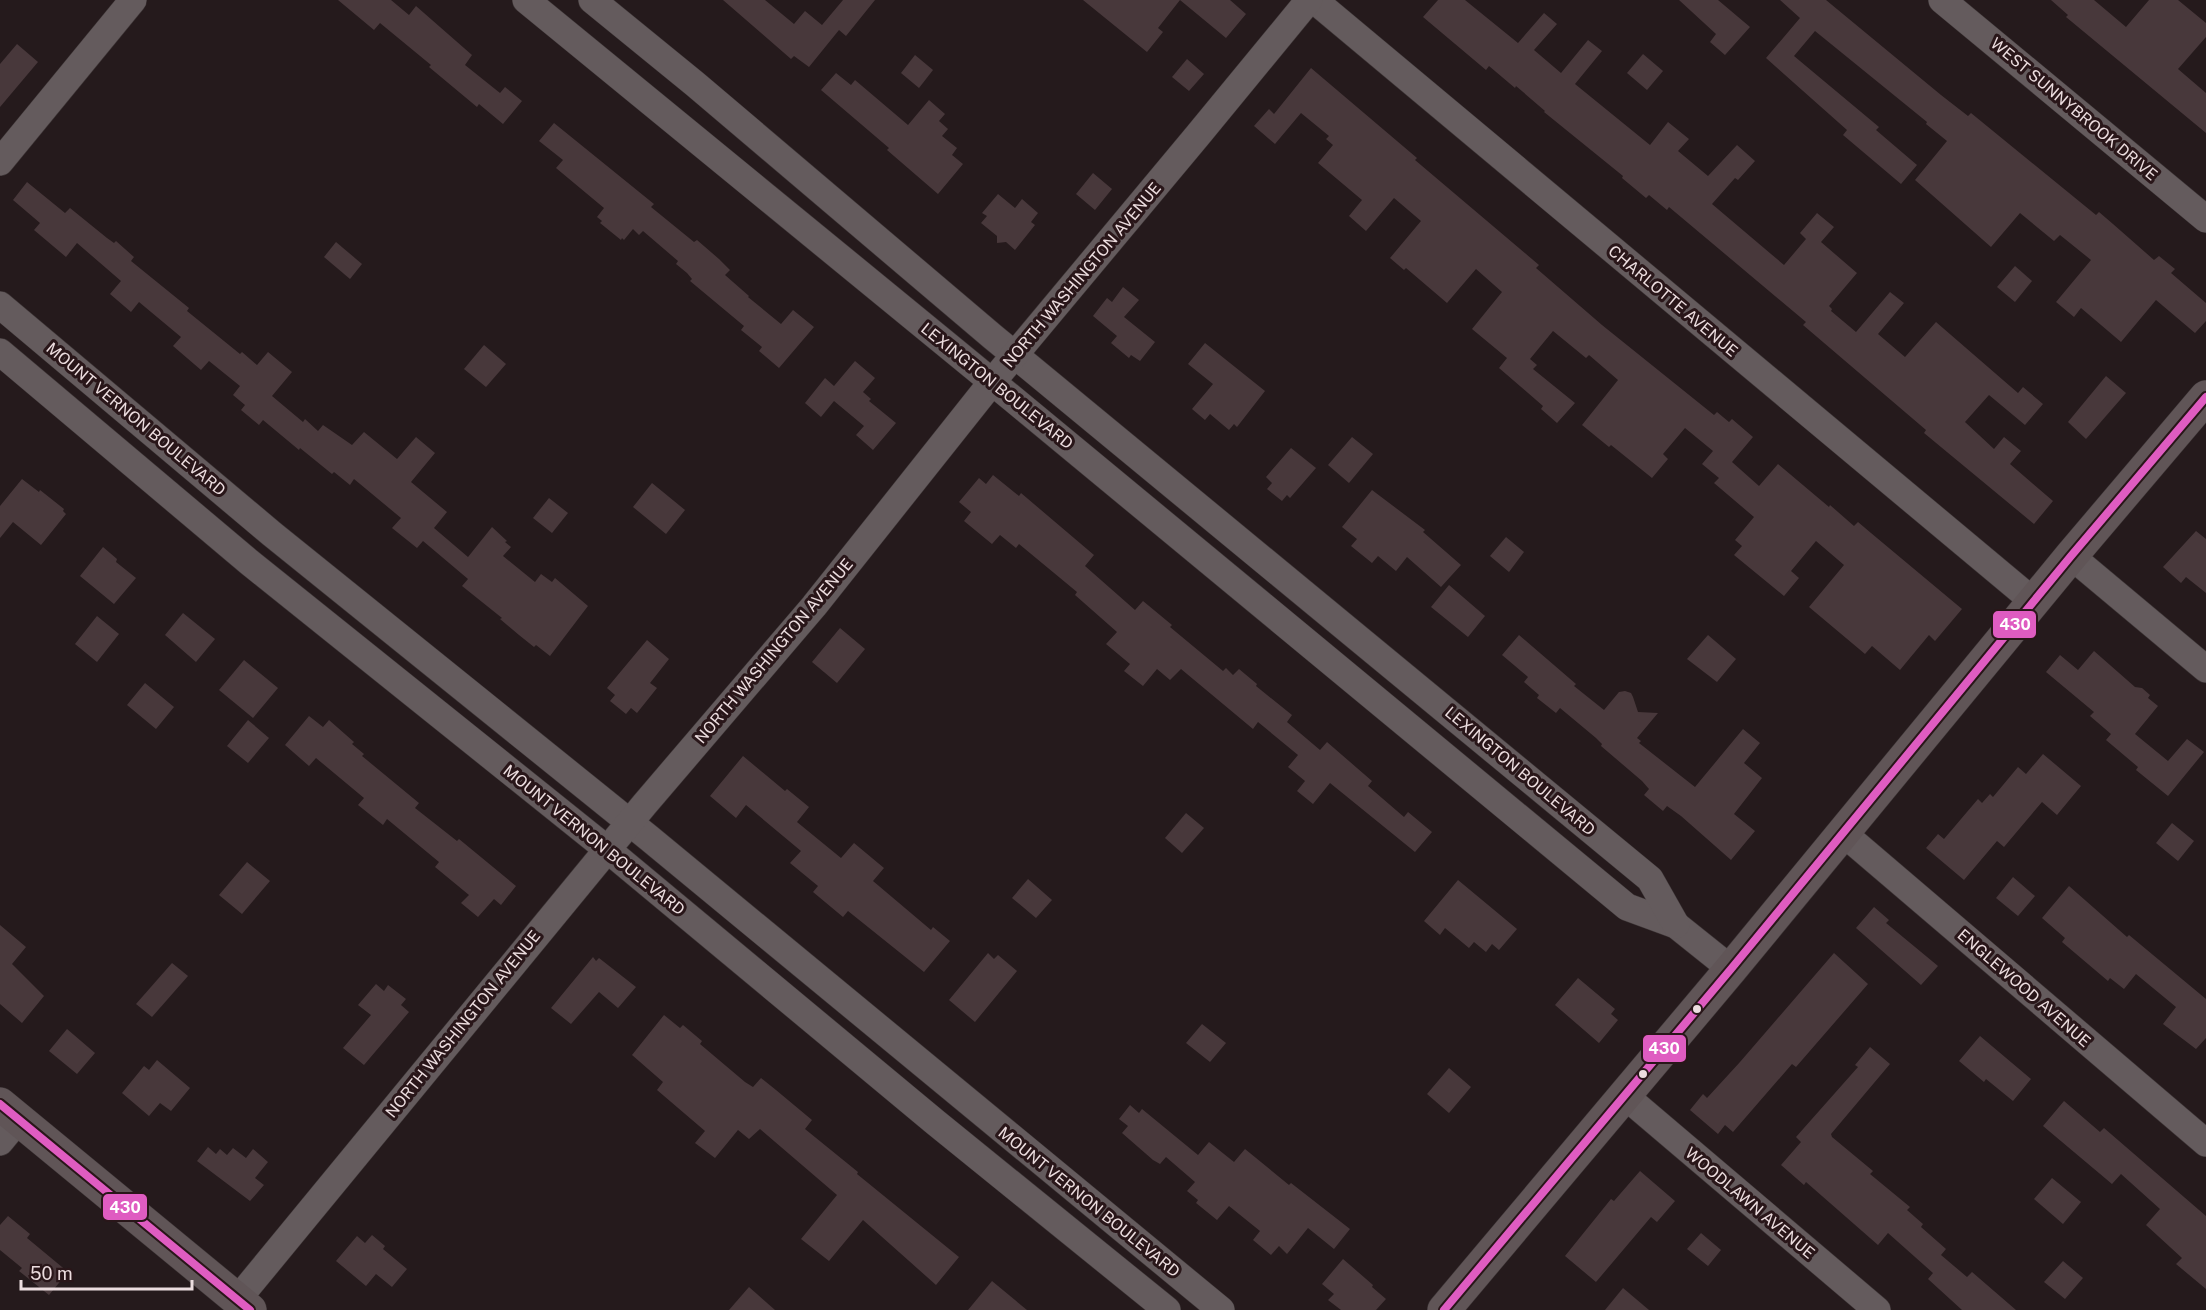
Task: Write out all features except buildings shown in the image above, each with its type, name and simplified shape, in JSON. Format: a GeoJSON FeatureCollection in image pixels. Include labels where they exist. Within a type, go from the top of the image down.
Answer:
{"type":"FeatureCollection","features":[{"type":"Feature","properties":{"kind":"main road"},"geometry":{"type":"LineString","coordinates":[[1444,1310],[1731,969],[2033,601],[2206,397]]}},
{"type":"Feature","properties":{"kind":"main road"},"geometry":{"type":"LineString","coordinates":[[6,1122],[243,1305]]}},
{"type":"Feature","properties":{"kind":"street"},"geometry":{"type":"LineString","coordinates":[[0,162],[133,0]]}},
{"type":"Feature","properties":{"kind":"street","name":"LEXINGTON BOULEVARD"},"geometry":{"type":"LineString","coordinates":[[526,0],[1627,907],[1676,925],[1731,969]]}},
{"type":"Feature","properties":{"kind":"street","name":"LEXINGTON BOULEVARD"},"geometry":{"type":"LineString","coordinates":[[592,0],[695,84],[1014,355],[1650,879],[1676,925]]}},
{"type":"Feature","properties":{"kind":"street","name":"NORTH WASHINGTON AVENUE"},"geometry":{"type":"LineString","coordinates":[[243,1305],[630,823],[814,606],[1014,355],[1309,0]]}},
{"type":"Feature","properties":{"kind":"street","name":"CHARLOTTE AVENUE"},"geometry":{"type":"LineString","coordinates":[[1314,0],[2033,601]]}},
{"type":"Feature","properties":{"kind":"street","name":"WEST SUNNYBROOK DRIVE"},"geometry":{"type":"LineString","coordinates":[[1942,0],[2206,219]]}},
{"type":"Feature","properties":{"kind":"street"},"geometry":{"type":"LineString","coordinates":[[667,117],[695,84]]}},
{"type":"Feature","properties":{"kind":"street","name":"MOUNT VERNON BOULEVARD"},"geometry":{"type":"LineString","coordinates":[[0,305],[272,534],[630,823],[1221,1310]]}},
{"type":"Feature","properties":{"kind":"street","name":"MOUNT VERNON BOULEVARD"},"geometry":{"type":"LineString","coordinates":[[0,352],[249,562],[608,850],[935,1122],[1167,1310]]}},
{"type":"Feature","properties":{"kind":"street"},"geometry":{"type":"LineString","coordinates":[[249,562],[272,534]]}},
{"type":"Feature","properties":{"kind":"street"},"geometry":{"type":"LineString","coordinates":[[2071,556],[2206,669]]}},
{"type":"Feature","properties":{"kind":"street"},"geometry":{"type":"LineString","coordinates":[[1326,658],[1349,630]]}},
{"type":"Feature","properties":{"kind":"street","name":"ENGLEWOOD AVENUE"},"geometry":{"type":"LineString","coordinates":[[1843,833],[2206,1143]]}},
{"type":"Feature","properties":{"kind":"street"},"geometry":{"type":"LineString","coordinates":[[935,1122],[957,1094]]}},
{"type":"Feature","properties":{"kind":"street","name":"WOODLAWN AVENUE"},"geometry":{"type":"LineString","coordinates":[[1624,1095],[1877,1310]]}},
{"type":"Feature","properties":{"kind":"transit line","name":"430"},"geometry":{"type":"LineString","coordinates":[[1444,1310],[1731,969],[2071,556],[2206,397]]}},
{"type":"Feature","properties":{"kind":"transit line","name":"430"},"geometry":{"type":"LineString","coordinates":[[0,1104],[250,1310]]}}]}
